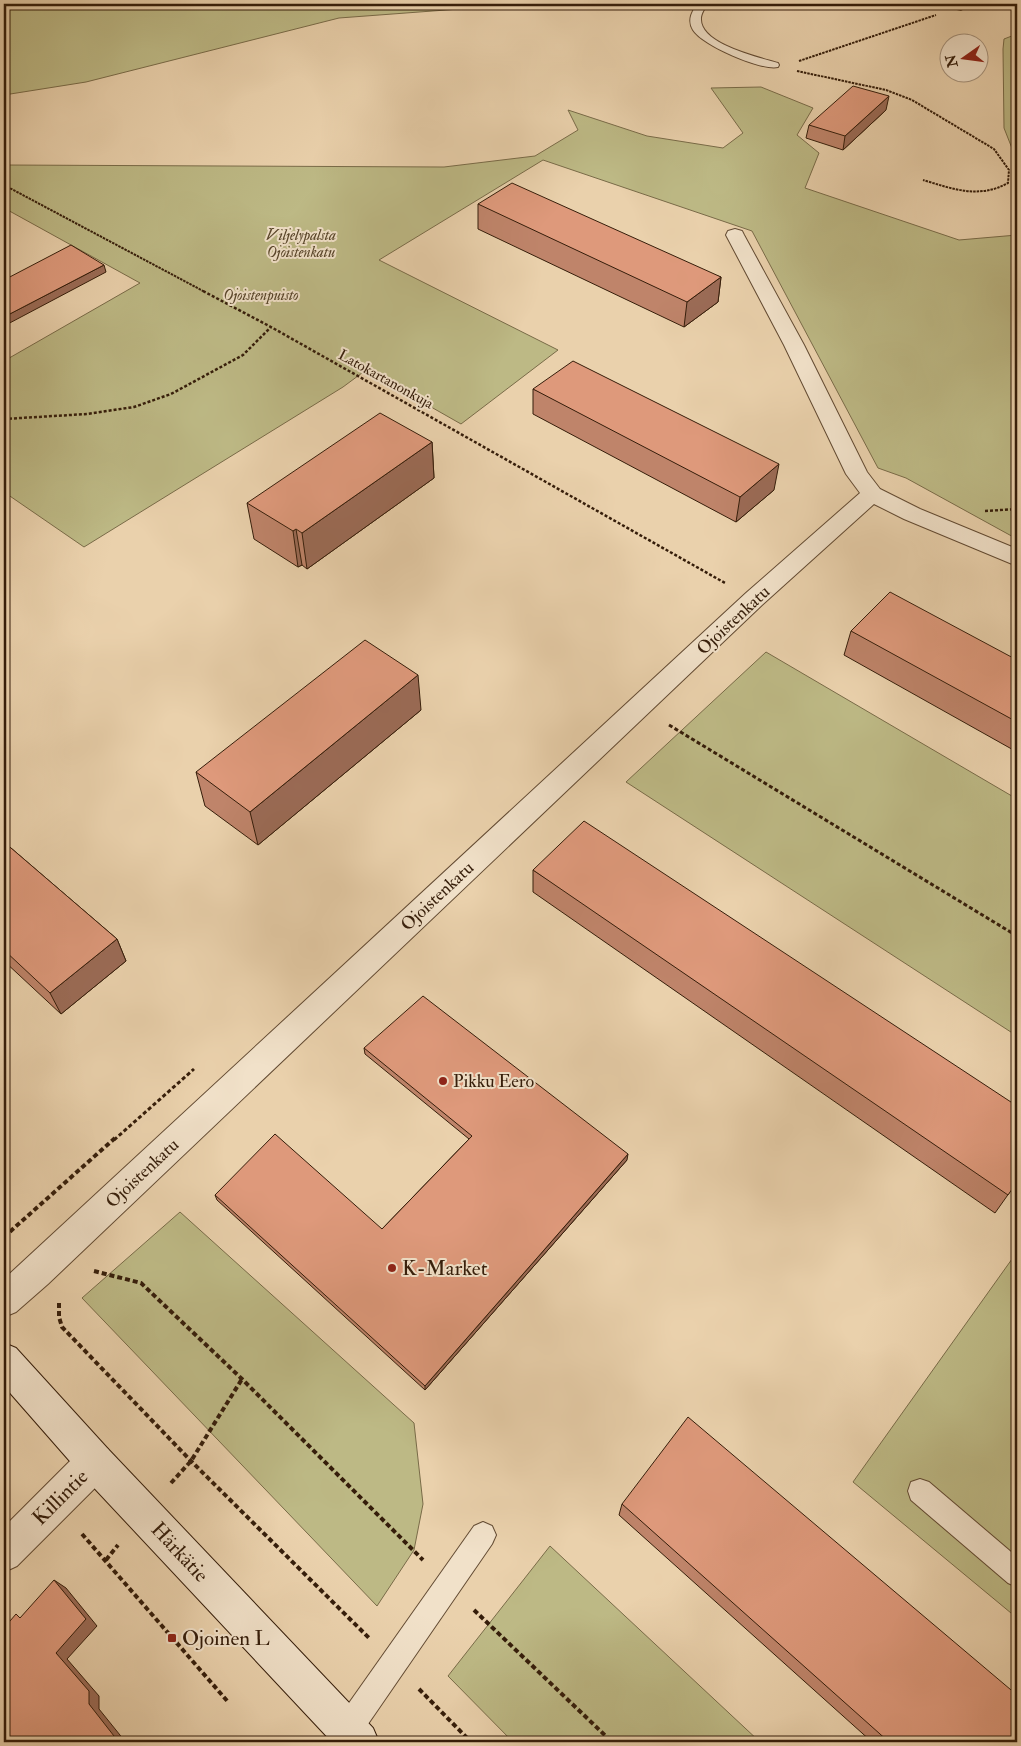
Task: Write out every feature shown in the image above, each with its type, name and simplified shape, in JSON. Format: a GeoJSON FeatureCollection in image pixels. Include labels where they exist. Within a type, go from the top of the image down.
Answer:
{"type":"FeatureCollection","features":[{"type":"Feature","properties":{"kind":"street"},"geometry":{"type":"LineString","coordinates":[[735,235],[794,345],[856,474],[872,494],[912,514],[1017,558]]}},
{"type":"Feature","properties":{"kind":"street","name":"Ojoistenkatu"},"geometry":{"type":"LineString","coordinates":[[4,1300],[36,1273],[754,600],[872,494]]}},
{"type":"Feature","properties":{"kind":"street","name":"Härkätie"},"geometry":{"type":"LineString","coordinates":[[4,1360],[95,1462],[353,1736]]}},
{"type":"Feature","properties":{"kind":"street","name":"Killintie"},"geometry":{"type":"LineString","coordinates":[[4,1553],[95,1462]]}},
{"type":"Feature","properties":{"kind":"lane"},"geometry":{"type":"LineString","coordinates":[[702,4],[696,11],[695,26],[706,40],[739,55],[774,65]]}},
{"type":"Feature","properties":{"kind":"lane"},"geometry":{"type":"LineString","coordinates":[[920,1491],[1017,1574]]}},
{"type":"Feature","properties":{"kind":"lane"},"geometry":{"type":"LineString","coordinates":[[353,1736],[394,1662],[483,1535]]}},
{"type":"Feature","properties":{"kind":"path"},"geometry":{"type":"LineString","coordinates":[[774,65],[794,62],[834,50],[960,5]]}},
{"type":"Feature","properties":{"kind":"path"},"geometry":{"type":"LineString","coordinates":[[774,65],[819,78],[886,90],[912,100],[994,149],[1010,170],[1008,182],[1001,188],[988,192],[966,192],[923,180]]}},
{"type":"Feature","properties":{"kind":"path","name":"Latokartanonkuja"},"geometry":{"type":"LineString","coordinates":[[4,186],[271,327],[754,600]]}},
{"type":"Feature","properties":{"kind":"path"},"geometry":{"type":"LineString","coordinates":[[4,419],[87,414],[134,407],[170,394],[243,355],[271,327]]}},
{"type":"Feature","properties":{"kind":"path"},"geometry":{"type":"LineString","coordinates":[[639,707],[1017,936]]}},
{"type":"Feature","properties":{"kind":"path"},"geometry":{"type":"LineString","coordinates":[[91,1270],[141,1283],[242,1379],[448,1586],[612,1742]]}},
{"type":"Feature","properties":{"kind":"path"},"geometry":{"type":"LineString","coordinates":[[56,1299],[59,1305],[59,1317],[62,1327],[191,1461],[394,1662],[471,1742]]}},
{"type":"Feature","properties":{"kind":"path"},"geometry":{"type":"LineString","coordinates":[[106,1560],[191,1461],[242,1379]]}},
{"type":"Feature","properties":{"kind":"path"},"geometry":{"type":"LineString","coordinates":[[54,1503],[106,1560],[229,1703]]}},
{"type":"Feature","properties":{"kind":"green space"},"geometry":{"type":"Polygon","coordinates":[[[4,4],[492,4],[486,7],[339,18],[86,82],[4,95],[4,4]]]}},
{"type":"Feature","properties":{"kind":"green space"},"geometry":{"type":"Polygon","coordinates":[[[1017,34],[1017,161],[1004,128],[1003,49],[1004,39],[1017,34]]]}},
{"type":"Feature","properties":{"kind":"green space","name":"Ojoistenpuisto"},"geometry":{"type":"Polygon","coordinates":[[[761,87],[813,108],[797,135],[819,153],[805,188],[959,240],[1017,235],[1017,539],[906,478],[878,468],[752,231],[543,160],[379,260],[558,350],[461,424],[366,370],[343,387],[84,547],[4,492],[4,361],[140,283],[4,208],[4,165],[444,167],[535,156],[578,130],[568,110],[647,136],[723,148],[743,133],[711,88],[761,87]]]}},
{"type":"Feature","properties":{"kind":"green space"},"geometry":{"type":"Polygon","coordinates":[[[766,652],[1017,799],[1017,1036],[626,782],[766,652]]]}},
{"type":"Feature","properties":{"kind":"green space"},"geometry":{"type":"Polygon","coordinates":[[[180,1212],[414,1423],[423,1504],[414,1550],[377,1606],[82,1298],[180,1212]]]}},
{"type":"Feature","properties":{"kind":"green space"},"geometry":{"type":"Polygon","coordinates":[[[1017,1252],[1017,1618],[853,1482],[1017,1252]]]}},
{"type":"Feature","properties":{"kind":"green space"},"geometry":{"type":"Polygon","coordinates":[[[550,1546],[760,1742],[513,1742],[448,1676],[550,1546]]]}},
{"type":"Feature","properties":{"kind":"building"},"geometry":{"type":"Polygon","coordinates":[[[853,86],[889,96],[845,136],[809,125],[853,86]]]}},
{"type":"Feature","properties":{"kind":"building"},"geometry":{"type":"Polygon","coordinates":[[[512,183],[721,277],[687,302],[478,204],[512,183]]]}},
{"type":"Feature","properties":{"kind":"building"},"geometry":{"type":"Polygon","coordinates":[[[71,245],[104,265],[4,317],[4,280],[71,245]]]}},
{"type":"Feature","properties":{"kind":"building"},"geometry":{"type":"Polygon","coordinates":[[[573,361],[779,464],[740,497],[533,389],[573,361]]]}},
{"type":"Feature","properties":{"kind":"building"},"geometry":{"type":"Polygon","coordinates":[[[380,413],[432,442],[302,533],[296,529],[293,531],[247,503],[380,413]]]}},
{"type":"Feature","properties":{"kind":"building"},"geometry":{"type":"Polygon","coordinates":[[[890,592],[1017,660],[1017,722],[851,631],[890,592]]]}},
{"type":"Feature","properties":{"kind":"building"},"geometry":{"type":"Polygon","coordinates":[[[365,640],[418,675],[250,812],[196,772],[365,640]]]}},
{"type":"Feature","properties":{"kind":"building"},"geometry":{"type":"Polygon","coordinates":[[[584,821],[1017,1106],[1017,1182],[1008,1195],[533,870],[584,821]]]}},
{"type":"Feature","properties":{"kind":"building"},"geometry":{"type":"Polygon","coordinates":[[[4,842],[117,939],[50,993],[4,950],[4,842]]]}},
{"type":"Feature","properties":{"kind":"building"},"geometry":{"type":"Polygon","coordinates":[[[423,996],[628,1154],[425,1386],[215,1195],[275,1134],[382,1229],[472,1136],[364,1048],[423,996]]]}},
{"type":"Feature","properties":{"kind":"building"},"geometry":{"type":"Polygon","coordinates":[[[688,1417],[1017,1695],[1017,1742],[889,1742],[622,1504],[688,1417]]]}},
{"type":"Feature","properties":{"kind":"building"},"geometry":{"type":"Polygon","coordinates":[[[54,1580],[86,1619],[56,1653],[89,1691],[89,1704],[114,1736],[108,1742],[4,1742],[4,1628],[16,1614],[20,1618],[54,1580]]]}},
{"type":"Feature","properties":{"kind":"place","name":"Pikku Eero"},"geometry":{"type":"Point","coordinates":[443,1081]}},
{"type":"Feature","properties":{"kind":"place","name":"K-Market"},"geometry":{"type":"Point","coordinates":[392,1268]}},
{"type":"Feature","properties":{"kind":"place","name":"Ojoinen L"},"geometry":{"type":"Point","coordinates":[172,1638]}},
{"type":"Feature","properties":{"kind":"park label","name":"Viljelypalsta Ojoistenkatu"},"geometry":{"type":"Point","coordinates":[301,244]}}]}
